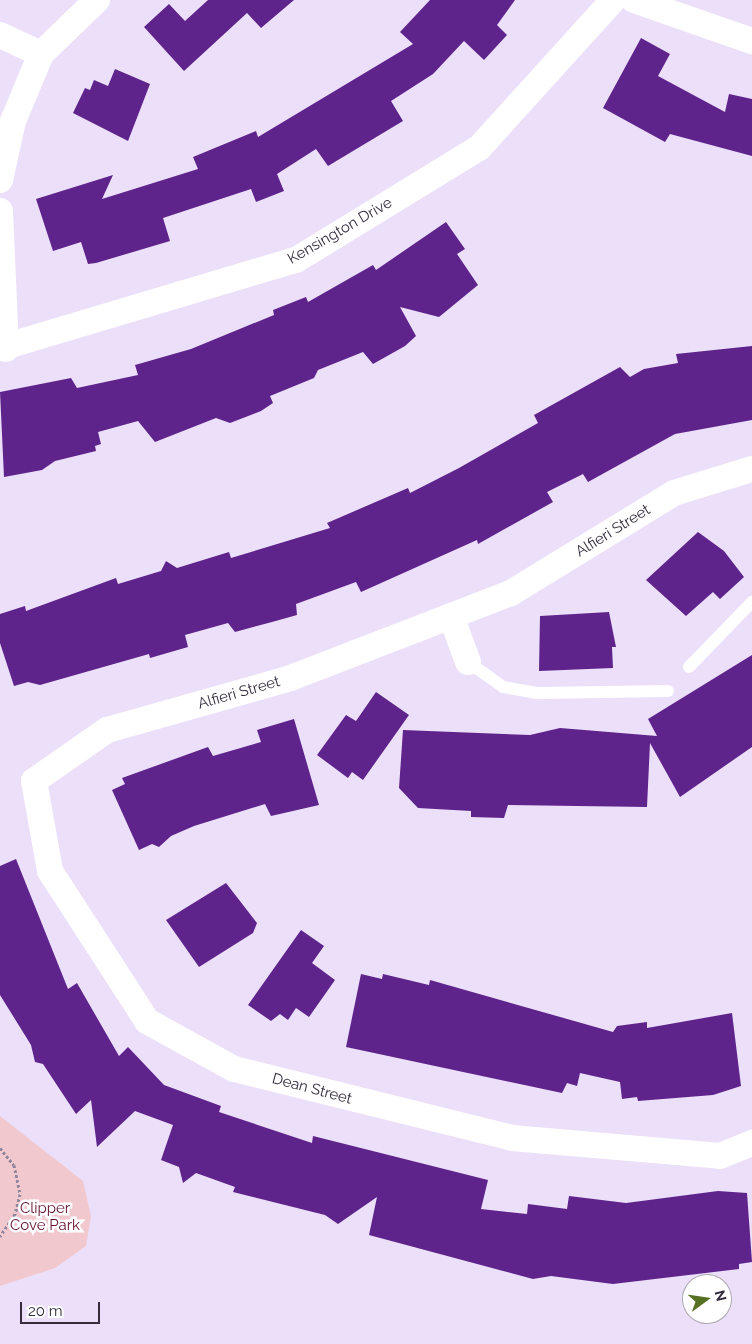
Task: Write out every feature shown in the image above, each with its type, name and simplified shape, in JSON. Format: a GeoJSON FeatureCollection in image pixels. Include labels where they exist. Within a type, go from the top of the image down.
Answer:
{"type":"FeatureCollection","features":[{"type":"Feature","properties":{"kind":"street"},"geometry":{"type":"LineString","coordinates":[[0,180],[13,121],[41,54],[97,0]]}},
{"type":"Feature","properties":{"kind":"street","name":"Kensington Drive"},"geometry":{"type":"LineString","coordinates":[[3,348],[296,260],[479,148],[613,0]]}},
{"type":"Feature","properties":{"kind":"street"},"geometry":{"type":"LineString","coordinates":[[634,0],[752,40]]}},
{"type":"Feature","properties":{"kind":"street"},"geometry":{"type":"LineString","coordinates":[[0,35],[41,54]]}},
{"type":"Feature","properties":{"kind":"street"},"geometry":{"type":"LineString","coordinates":[[0,212],[3,348]]}},
{"type":"Feature","properties":{"kind":"street","name":"Alfieri Street"},"geometry":{"type":"LineString","coordinates":[[34,781],[107,730],[292,678],[511,593],[674,493],[752,469]]}},
{"type":"Feature","properties":{"kind":"street"},"geometry":{"type":"LineString","coordinates":[[451,616],[468,662]]}},
{"type":"Feature","properties":{"kind":"street","name":"Dean Street"},"geometry":{"type":"LineString","coordinates":[[34,781],[50,871],[147,1021],[234,1068],[512,1138],[720,1156],[752,1143]]}},
{"type":"Feature","properties":{"kind":"lane"},"geometry":{"type":"LineString","coordinates":[[689,667],[752,602]]}},
{"type":"Feature","properties":{"kind":"lane"},"geometry":{"type":"LineString","coordinates":[[468,662],[503,687],[538,693],[668,691]]}},
{"type":"Feature","properties":{"kind":"path"},"geometry":{"type":"LineString","coordinates":[[0,1148],[14,1165],[20,1194],[14,1214],[0,1236]]}},
{"type":"Feature","properties":{"kind":"green space","name":"Clipper Cove Park"},"geometry":{"type":"Polygon","coordinates":[[[0,1116],[83,1181],[91,1216],[86,1246],[55,1268],[0,1286],[0,1116]]]}},
{"type":"Feature","properties":{"kind":"building"},"geometry":{"type":"Polygon","coordinates":[[[208,0],[294,0],[261,28],[247,13],[184,71],[144,27],[169,4],[185,21],[208,0]]]}},
{"type":"Feature","properties":{"kind":"building"},"geometry":{"type":"Polygon","coordinates":[[[430,0],[515,0],[497,25],[507,35],[484,60],[464,41],[433,74],[391,101],[403,121],[328,166],[316,149],[277,174],[284,191],[256,202],[251,189],[163,218],[170,241],[88,264],[81,242],[53,251],[36,199],[113,175],[102,199],[198,169],[193,157],[256,131],[258,137],[413,44],[400,32],[430,0]]]}},
{"type":"Feature","properties":{"kind":"building"},"geometry":{"type":"Polygon","coordinates":[[[641,38],[670,54],[658,76],[725,112],[729,94],[752,99],[752,156],[670,134],[665,142],[603,108],[641,38]]]}},
{"type":"Feature","properties":{"kind":"building"},"geometry":{"type":"Polygon","coordinates":[[[115,69],[150,84],[128,141],[73,113],[85,88],[90,90],[94,80],[108,86],[115,69]]]}},
{"type":"Feature","properties":{"kind":"building"},"geometry":{"type":"Polygon","coordinates":[[[446,222],[465,249],[457,254],[478,285],[439,317],[400,307],[416,336],[405,346],[373,364],[363,352],[318,370],[314,378],[270,396],[273,403],[261,411],[230,423],[216,418],[155,442],[138,421],[98,432],[101,444],[95,446],[96,451],[55,461],[42,470],[4,477],[0,392],[71,378],[77,388],[138,375],[135,365],[191,349],[274,315],[273,310],[306,297],[308,302],[373,265],[376,270],[446,222]]]}},
{"type":"Feature","properties":{"kind":"building"},"geometry":{"type":"Polygon","coordinates":[[[752,346],[752,420],[675,434],[588,482],[583,474],[547,492],[553,502],[478,544],[477,540],[361,592],[356,582],[296,604],[297,615],[235,632],[228,623],[185,635],[188,647],[150,658],[149,654],[40,685],[28,682],[14,686],[0,643],[0,614],[25,606],[26,611],[116,578],[118,584],[161,571],[166,561],[177,568],[229,552],[231,558],[330,528],[327,523],[408,488],[410,493],[459,468],[538,423],[534,415],[620,367],[630,377],[644,369],[678,363],[676,354],[752,346]]]}},
{"type":"Feature","properties":{"kind":"building"},"geometry":{"type":"Polygon","coordinates":[[[698,532],[724,551],[744,577],[720,599],[713,592],[686,616],[646,580],[698,532]]]}},
{"type":"Feature","properties":{"kind":"building"},"geometry":{"type":"Polygon","coordinates":[[[609,612],[616,647],[612,647],[613,668],[539,671],[540,616],[609,612]]]}},
{"type":"Feature","properties":{"kind":"building"},"geometry":{"type":"Polygon","coordinates":[[[752,655],[752,747],[680,797],[650,743],[647,807],[508,805],[504,818],[471,817],[471,811],[418,808],[399,788],[403,730],[530,735],[560,728],[657,736],[648,719],[752,655]]]}},
{"type":"Feature","properties":{"kind":"building"},"geometry":{"type":"Polygon","coordinates":[[[376,692],[409,715],[363,780],[352,772],[348,778],[317,755],[346,715],[356,721],[376,692]]]}},
{"type":"Feature","properties":{"kind":"building"},"geometry":{"type":"Polygon","coordinates":[[[294,719],[319,805],[271,816],[265,804],[194,826],[171,836],[159,847],[152,844],[139,850],[112,790],[125,784],[122,778],[208,747],[213,756],[261,742],[257,730],[294,719]]]}},
{"type":"Feature","properties":{"kind":"building"},"geometry":{"type":"Polygon","coordinates":[[[16,859],[68,989],[77,983],[119,1056],[128,1047],[164,1085],[221,1106],[219,1112],[312,1143],[313,1136],[488,1180],[481,1209],[527,1214],[528,1204],[567,1209],[569,1196],[626,1203],[718,1191],[747,1193],[752,1262],[739,1264],[739,1269],[682,1274],[682,1276],[613,1284],[551,1276],[533,1279],[369,1235],[377,1197],[338,1224],[325,1215],[233,1192],[235,1187],[196,1173],[183,1183],[179,1167],[161,1160],[173,1125],[135,1111],[97,1147],[91,1100],[76,1114],[43,1064],[35,1062],[31,1045],[0,995],[0,866],[16,859]]]}},
{"type":"Feature","properties":{"kind":"building"},"geometry":{"type":"Polygon","coordinates":[[[226,883],[257,923],[253,933],[199,967],[166,920],[226,883]]]}},
{"type":"Feature","properties":{"kind":"building"},"geometry":{"type":"Polygon","coordinates":[[[301,930],[324,946],[312,963],[335,980],[309,1017],[296,1008],[288,1020],[280,1014],[271,1021],[248,1005],[301,930]]]}},
{"type":"Feature","properties":{"kind":"building"},"geometry":{"type":"Polygon","coordinates":[[[361,974],[382,979],[383,974],[429,985],[430,980],[613,1032],[617,1026],[647,1022],[647,1028],[732,1013],[741,1086],[713,1095],[638,1101],[637,1097],[622,1099],[620,1082],[580,1073],[577,1086],[567,1083],[562,1093],[346,1047],[361,974]]]}}]}
